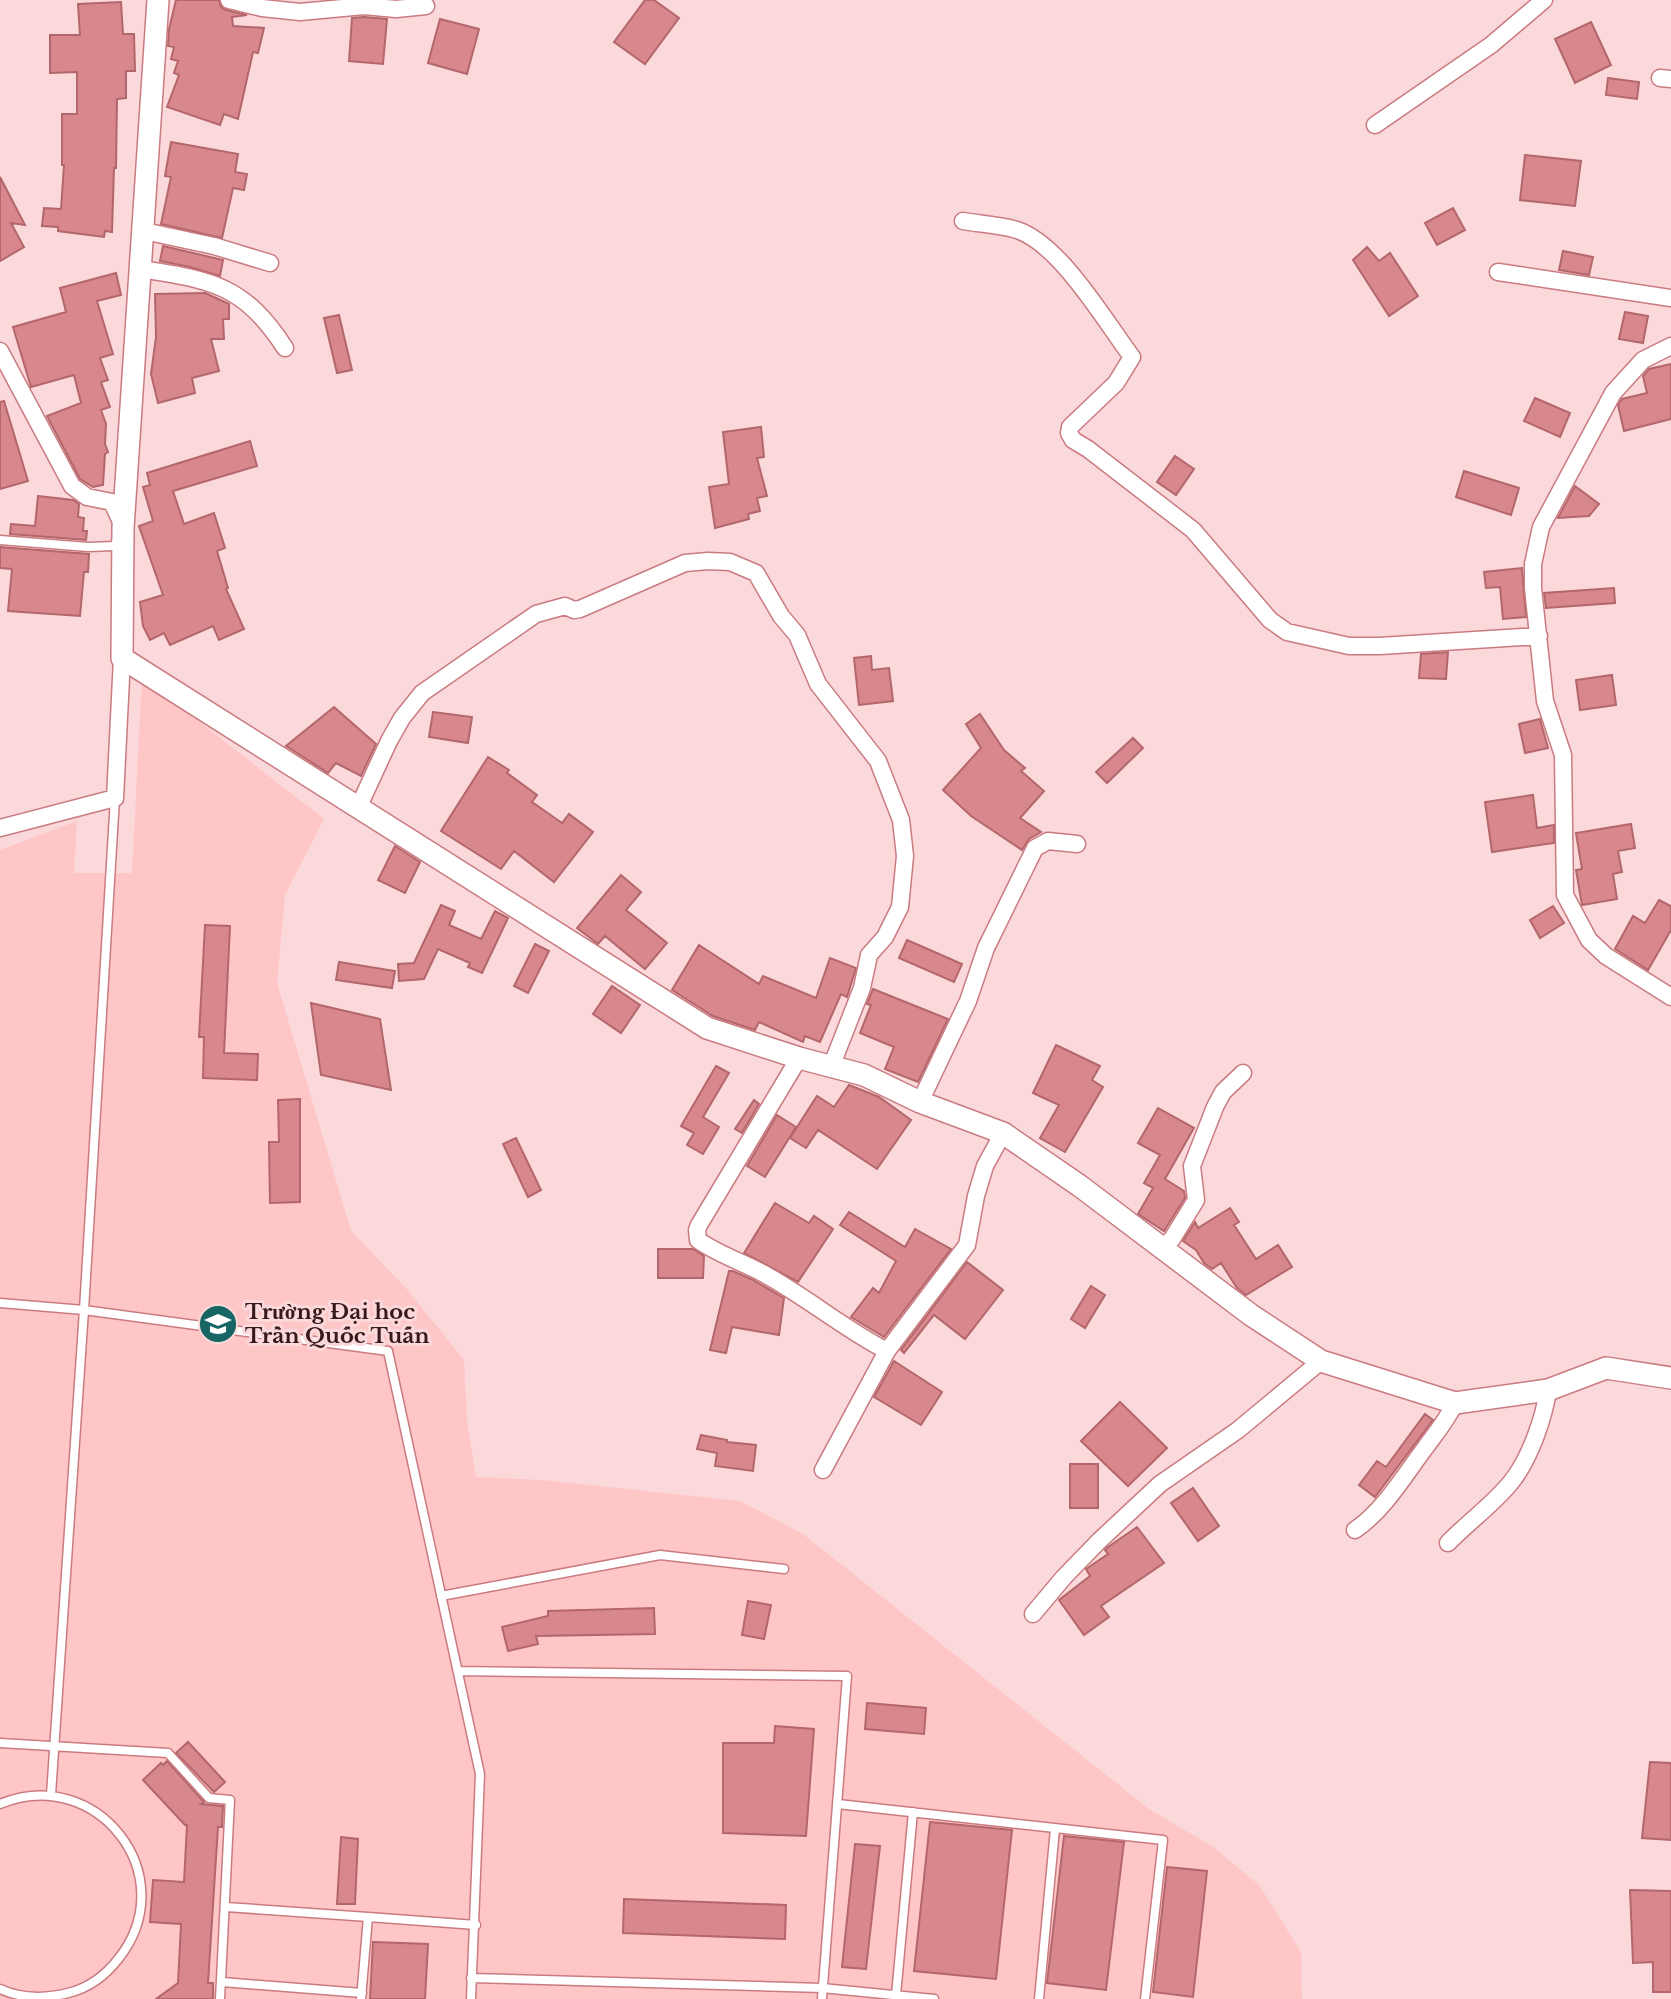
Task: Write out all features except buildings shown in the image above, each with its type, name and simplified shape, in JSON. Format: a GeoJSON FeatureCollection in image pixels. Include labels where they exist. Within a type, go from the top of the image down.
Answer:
{"type":"FeatureCollection","features":[{"type":"Feature","properties":{"kind":"street"},"geometry":{"type":"LineString","coordinates":[[0,828],[115,798],[122,658],[123,528],[158,0]]}},
{"type":"Feature","properties":{"kind":"street"},"geometry":{"type":"LineString","coordinates":[[229,0],[262,8],[300,12],[364,6],[396,9],[426,6]]}},
{"type":"Feature","properties":{"kind":"street"},"geometry":{"type":"LineString","coordinates":[[1375,125],[1491,44],[1544,0]]}},
{"type":"Feature","properties":{"kind":"street"},"geometry":{"type":"LineString","coordinates":[[963,221],[1017,230],[1043,244],[1069,272],[1132,358],[1116,383],[1070,427],[1069,433],[1073,440],[1194,530],[1270,620],[1287,632],[1349,646],[1539,636]]}},
{"type":"Feature","properties":{"kind":"street"},"geometry":{"type":"LineString","coordinates":[[144,231],[214,246],[270,263]]}},
{"type":"Feature","properties":{"kind":"street"},"geometry":{"type":"LineString","coordinates":[[141,269],[216,284],[234,292],[268,322],[285,348]]}},
{"type":"Feature","properties":{"kind":"street"},"geometry":{"type":"LineString","coordinates":[[1498,272],[1671,298]]}},
{"type":"Feature","properties":{"kind":"street"},"geometry":{"type":"LineString","coordinates":[[1671,346],[1643,360],[1613,393],[1541,527],[1533,564],[1545,701],[1563,755],[1565,895],[1589,940],[1634,975],[1671,997]]}},
{"type":"Feature","properties":{"kind":"street"},"geometry":{"type":"LineString","coordinates":[[0,351],[72,486],[87,497],[112,502],[123,528]]}},
{"type":"Feature","properties":{"kind":"street"},"geometry":{"type":"LineString","coordinates":[[359,806],[388,741],[402,718],[422,694],[536,614],[565,606],[574,610],[580,609],[685,563],[730,562],[756,573],[781,617],[797,635],[818,684],[878,761],[901,820],[905,856],[900,907],[885,937],[869,955],[862,988],[831,1067]]}},
{"type":"Feature","properties":{"kind":"street"},"geometry":{"type":"LineString","coordinates":[[122,658],[707,1028],[799,1058],[864,1075],[920,1102],[1003,1133],[1163,1247],[1251,1315],[1321,1361],[1455,1403],[1548,1390],[1606,1368],[1671,1377]]}},
{"type":"Feature","properties":{"kind":"street"},"geometry":{"type":"LineString","coordinates":[[920,1102],[968,1001],[986,948],[1035,848],[1048,841],[1076,844]]}},
{"type":"Feature","properties":{"kind":"street"},"geometry":{"type":"LineString","coordinates":[[799,1058],[699,1224],[696,1235],[698,1240],[715,1253],[768,1276],[824,1311],[855,1335],[887,1351]]}},
{"type":"Feature","properties":{"kind":"street"},"geometry":{"type":"LineString","coordinates":[[1163,1247],[1172,1239],[1196,1200],[1192,1166],[1214,1107],[1223,1092],[1244,1073]]}},
{"type":"Feature","properties":{"kind":"street"},"geometry":{"type":"LineString","coordinates":[[823,1469],[887,1351],[967,1245],[976,1196],[985,1167],[1003,1133]]}},
{"type":"Feature","properties":{"kind":"street"},"geometry":{"type":"LineString","coordinates":[[1033,1614],[1098,1541],[1160,1484],[1238,1430],[1321,1361]]}},
{"type":"Feature","properties":{"kind":"street"},"geometry":{"type":"LineString","coordinates":[[1448,1543],[1511,1483],[1523,1464],[1546,1406],[1548,1390]]}},
{"type":"Feature","properties":{"kind":"street"},"geometry":{"type":"LineString","coordinates":[[1355,1530],[1376,1513],[1409,1472],[1448,1418],[1455,1403]]}},
{"type":"Feature","properties":{"kind":"lane"},"geometry":{"type":"LineString","coordinates":[[0,540],[88,547],[114,546],[123,528]]}},
{"type":"Feature","properties":{"kind":"lane"},"geometry":{"type":"LineString","coordinates":[[51,1795],[115,798]]}},
{"type":"Feature","properties":{"kind":"lane"},"geometry":{"type":"LineString","coordinates":[[0,1303],[84,1310],[387,1351],[480,1774],[471,1999]]}},
{"type":"Feature","properties":{"kind":"lane"},"geometry":{"type":"LineString","coordinates":[[441,1596],[660,1555],[784,1569]]}},
{"type":"Feature","properties":{"kind":"lane"},"geometry":{"type":"LineString","coordinates":[[458,1671],[847,1676],[822,1999]]}},
{"type":"Feature","properties":{"kind":"lane"},"geometry":{"type":"LineString","coordinates":[[0,1743],[168,1753],[209,1798],[230,1800],[220,1999]]}},
{"type":"Feature","properties":{"kind":"lane"},"geometry":{"type":"LineString","coordinates":[[0,1804],[17,1797],[51,1795],[83,1804],[110,1822],[130,1849],[141,1881],[141,1914],[129,1945],[108,1972],[80,1990],[48,1998],[14,1995],[0,1989]]}},
{"type":"Feature","properties":{"kind":"lane"},"geometry":{"type":"LineString","coordinates":[[838,1804],[1163,1840],[1145,1999]]}},
{"type":"Feature","properties":{"kind":"lane"},"geometry":{"type":"LineString","coordinates":[[896,1995],[913,1812]]}},
{"type":"Feature","properties":{"kind":"lane"},"geometry":{"type":"LineString","coordinates":[[1039,1999],[1055,1829]]}},
{"type":"Feature","properties":{"kind":"lane"},"geometry":{"type":"LineString","coordinates":[[226,1907],[475,1925]]}},
{"type":"Feature","properties":{"kind":"lane"},"geometry":{"type":"LineString","coordinates":[[222,1982],[362,1996],[368,1917]]}},
{"type":"Feature","properties":{"kind":"lane"},"geometry":{"type":"LineString","coordinates":[[471,1978],[822,1988],[934,1999]]}},
{"type":"Feature","properties":{"kind":"shaded area","name":"Trường Đại học Trần Quốc Tuấn"},"geometry":{"type":"Polygon","coordinates":[[[142,677],[324,819],[285,895],[277,983],[351,1231],[406,1288],[464,1360],[467,1421],[476,1477],[542,1480],[740,1501],[803,1534],[1149,1809],[1213,1847],[1259,1885],[1301,1952],[1302,1999],[0,1999],[0,850],[77,821],[74,873],[132,873],[142,677]]]}},
{"type":"Feature","properties":{"kind":"place","name":"Trường Đại học Trần Quốc Tuấn"},"geometry":{"type":"Point","coordinates":[218,1324]}}]}
